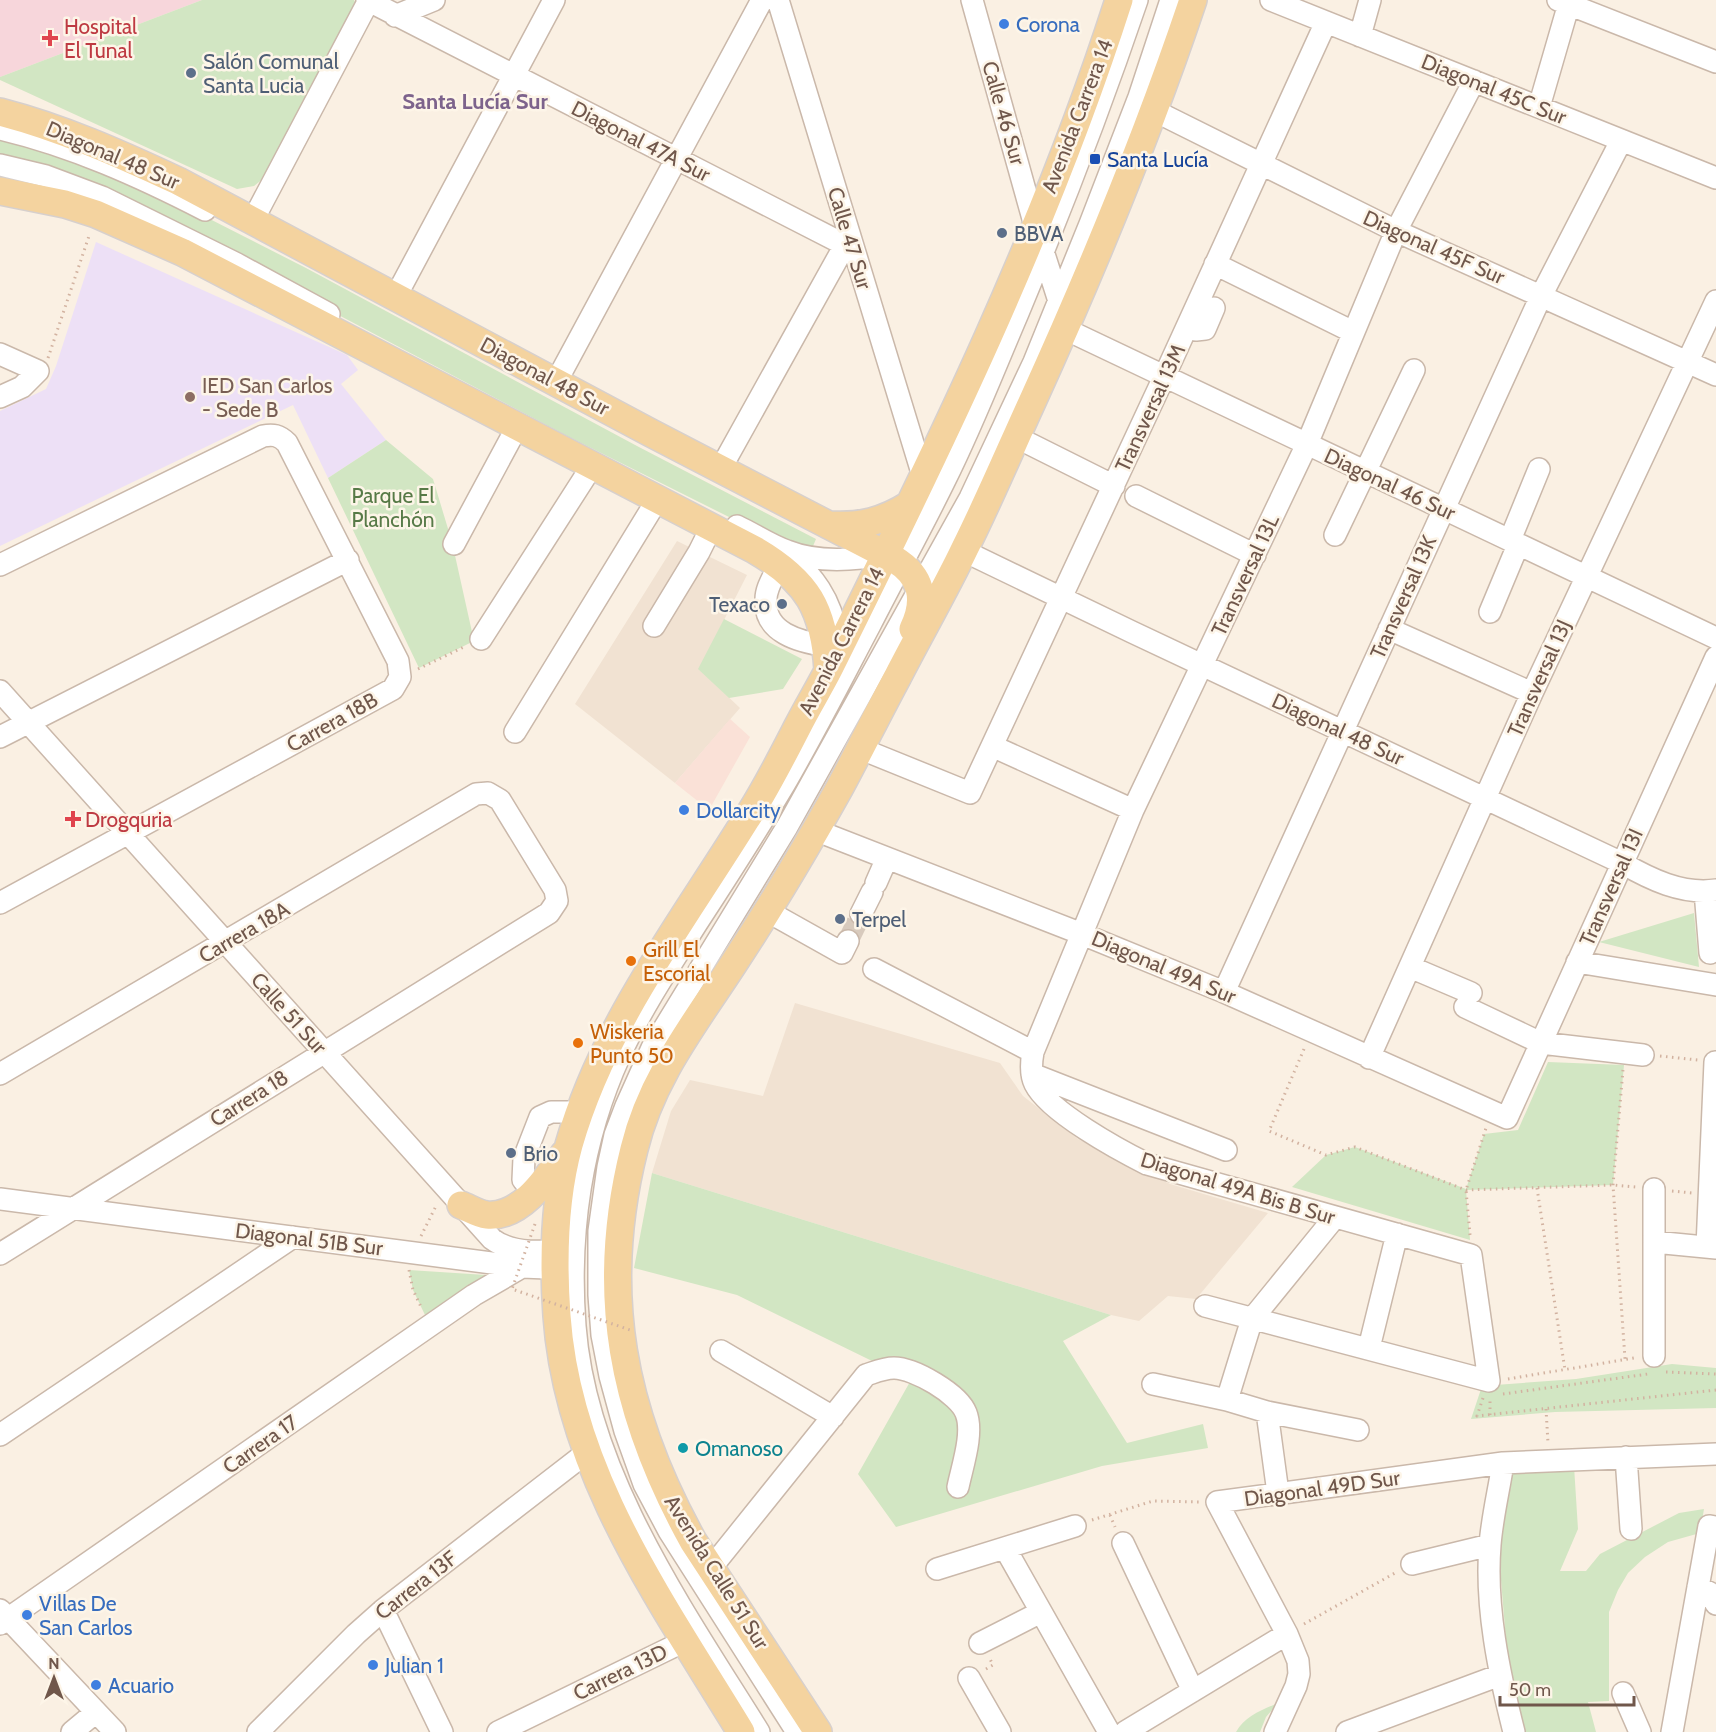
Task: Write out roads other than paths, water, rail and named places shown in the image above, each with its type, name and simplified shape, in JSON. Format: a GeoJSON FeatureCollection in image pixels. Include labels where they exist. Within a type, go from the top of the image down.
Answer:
{"type":"FeatureCollection","features":[{"type":"Feature","properties":{"kind":"main road","name":"Avenida Carrera 14"},"geometry":{"type":"LineString","coordinates":[[564,1260],[558,1203],[568,1148],[590,1083],[630,1006],[755,806],[833,663],[887,556],[915,515],[923,476],[1013,282],[1089,89],[1119,0]]}},
{"type":"Feature","properties":{"kind":"main road"},"geometry":{"type":"LineString","coordinates":[[608,1253],[641,1122],[650,1100],[682,1041],[767,910],[815,830],[859,748],[1088,278],[1155,111],[1193,0]]}},
{"type":"Feature","properties":{"kind":"main road","name":"Diagonal 48 Sur"},"geometry":{"type":"LineString","coordinates":[[0,116],[58,130],[111,150],[178,181],[253,220],[721,468],[825,529],[887,556],[913,573],[914,600]]}},
{"type":"Feature","properties":{"kind":"main road"},"geometry":{"type":"LineString","coordinates":[[0,191],[65,204],[96,214],[182,252],[711,528],[784,558],[808,594],[824,630],[833,663]]}},
{"type":"Feature","properties":{"kind":"main road"},"geometry":{"type":"LineString","coordinates":[[825,529],[915,515]]}},
{"type":"Feature","properties":{"kind":"main road"},"geometry":{"type":"LineString","coordinates":[[859,748],[888,677],[915,625],[919,612],[914,600]]}},
{"type":"Feature","properties":{"kind":"main road"},"geometry":{"type":"LineString","coordinates":[[453,1196],[480,1214],[494,1215],[519,1205],[534,1192],[568,1148]]}},
{"type":"Feature","properties":{"kind":"main road","name":"Avenida Calle 51 Sur"},"geometry":{"type":"LineString","coordinates":[[608,1253],[627,1374],[648,1449],[677,1512],[711,1568],[733,1617],[818,1732]]}},
{"type":"Feature","properties":{"kind":"main road"},"geometry":{"type":"LineString","coordinates":[[564,1260],[557,1319],[563,1364],[586,1453],[618,1526],[692,1637],[741,1732]]}},
{"type":"Feature","properties":{"kind":"street"},"geometry":{"type":"LineString","coordinates":[[395,16],[434,0]]}},
{"type":"Feature","properties":{"kind":"street"},"geometry":{"type":"LineString","coordinates":[[396,296],[554,0]]}},
{"type":"Feature","properties":{"kind":"street"},"geometry":{"type":"LineString","coordinates":[[556,382],[762,0]]}},
{"type":"Feature","properties":{"kind":"street","name":"Calle 47 Sur"},"geometry":{"type":"LineString","coordinates":[[777,0],[849,247],[923,476]]}},
{"type":"Feature","properties":{"kind":"street","name":"Calle 46 Sur"},"geometry":{"type":"LineString","coordinates":[[972,0],[1035,226],[1059,301],[1065,329]]}},
{"type":"Feature","properties":{"kind":"street"},"geometry":{"type":"LineString","coordinates":[[915,515],[974,420],[1107,89],[1137,0]]}},
{"type":"Feature","properties":{"kind":"street"},"geometry":{"type":"LineString","coordinates":[[797,1732],[733,1617],[669,1531],[644,1484],[617,1406],[604,1346],[608,1253],[608,1167],[615,1135],[638,1077],[680,1001],[787,827],[914,600],[960,539],[1059,301],[1139,97],[1171,0]]}},
{"type":"Feature","properties":{"kind":"street","name":"Diagonal 45C Sur"},"geometry":{"type":"LineString","coordinates":[[1271,0],[1621,141],[1715,172]]}},
{"type":"Feature","properties":{"kind":"street"},"geometry":{"type":"LineString","coordinates":[[1360,36],[1370,0]]}},
{"type":"Feature","properties":{"kind":"street"},"geometry":{"type":"LineString","coordinates":[[253,220],[368,1]]}},
{"type":"Feature","properties":{"kind":"street","name":"Diagonal 47A Sur"},"geometry":{"type":"LineString","coordinates":[[368,1],[849,247]]}},
{"type":"Feature","properties":{"kind":"street"},"geometry":{"type":"LineString","coordinates":[[1539,108],[1566,1],[1716,62]]}},
{"type":"Feature","properties":{"kind":"street","name":"Transversal 13M"},"geometry":{"type":"LineString","coordinates":[[859,748],[970,793],[1114,486],[1326,22]]}},
{"type":"Feature","properties":{"kind":"street","name":"Transversal 13L"},"geometry":{"type":"LineString","coordinates":[[1032,1074],[1030,1065],[1033,1052],[1133,810],[1307,444],[1396,231],[1474,81]]}},
{"type":"Feature","properties":{"kind":"street","name":"Diagonal 45F Sur"},"geometry":{"type":"LineString","coordinates":[[1155,111],[1396,231],[1716,375]]}},
{"type":"Feature","properties":{"kind":"street"},"geometry":{"type":"LineString","coordinates":[[0,116],[54,143],[117,167],[188,201],[721,483],[825,529]]}},
{"type":"Feature","properties":{"kind":"street","name":"Transversal 13K"},"geometry":{"type":"LineString","coordinates":[[1224,992],[1541,296],[1621,141]]}},
{"type":"Feature","properties":{"kind":"street"},"geometry":{"type":"LineString","coordinates":[[0,165],[46,176],[102,197],[237,264],[784,558],[887,556],[960,539]]}},
{"type":"Feature","properties":{"kind":"street"},"geometry":{"type":"LineString","coordinates":[[721,468],[849,247]]}},
{"type":"Feature","properties":{"kind":"street"},"geometry":{"type":"LineString","coordinates":[[1215,264],[1353,332]]}},
{"type":"Feature","properties":{"kind":"street","name":"Transversal 13J"},"geometry":{"type":"LineString","coordinates":[[1370,1058],[1532,693],[1716,301]]}},
{"type":"Feature","properties":{"kind":"street"},"geometry":{"type":"LineString","coordinates":[[1188,325],[1196,330],[1205,329],[1214,308]]}},
{"type":"Feature","properties":{"kind":"street","name":"Diagonal 46 Sur"},"geometry":{"type":"LineString","coordinates":[[1065,329],[1716,638]]}},
{"type":"Feature","properties":{"kind":"street"},"geometry":{"type":"LineString","coordinates":[[0,354],[38,371],[22,387],[0,397]]}},
{"type":"Feature","properties":{"kind":"street"},"geometry":{"type":"LineString","coordinates":[[1335,535],[1413,370]]}},
{"type":"Feature","properties":{"kind":"street"},"geometry":{"type":"LineString","coordinates":[[454,544],[517,427]]}},
{"type":"Feature","properties":{"kind":"street"},"geometry":{"type":"LineString","coordinates":[[0,565],[262,436],[271,435],[281,437],[287,442],[348,560],[0,737]]}},
{"type":"Feature","properties":{"kind":"street"},"geometry":{"type":"LineString","coordinates":[[1030,444],[1114,486]]}},
{"type":"Feature","properties":{"kind":"street"},"geometry":{"type":"LineString","coordinates":[[481,639],[592,466]]}},
{"type":"Feature","properties":{"kind":"street"},"geometry":{"type":"LineString","coordinates":[[1490,612],[1539,469]]}},
{"type":"Feature","properties":{"kind":"street"},"geometry":{"type":"LineString","coordinates":[[1136,496],[1255,555]]}},
{"type":"Feature","properties":{"kind":"street"},"geometry":{"type":"LineString","coordinates":[[514,732],[657,500]]}},
{"type":"Feature","properties":{"kind":"street"},"geometry":{"type":"LineString","coordinates":[[654,626],[711,528]]}},
{"type":"Feature","properties":{"kind":"street","name":"Diagonal 48 Sur"},"geometry":{"type":"LineString","coordinates":[[960,539],[1061,598],[1642,874],[1672,887],[1711,890]]}},
{"type":"Feature","properties":{"kind":"street"},"geometry":{"type":"LineString","coordinates":[[759,1732],[692,1637],[606,1462],[590,1410],[564,1260],[598,1111],[619,1057],[666,970],[749,842],[789,775],[833,663],[811,644],[787,635],[774,626],[766,612],[766,598],[784,558]]}},
{"type":"Feature","properties":{"kind":"street","name":"Carrera 18B"},"geometry":{"type":"LineString","coordinates":[[0,903],[393,689],[400,677],[398,661],[348,560]]}},
{"type":"Feature","properties":{"kind":"street"},"geometry":{"type":"LineString","coordinates":[[1389,629],[1532,693]]}},
{"type":"Feature","properties":{"kind":"street","name":"Transversal 13I"},"geometry":{"type":"LineString","coordinates":[[1499,1115],[1541,1043],[1716,657]]}},
{"type":"Feature","properties":{"kind":"street","name":"Calle 51 Sur"},"geometry":{"type":"LineString","coordinates":[[0,691],[492,1239],[501,1245],[564,1260]]}},
{"type":"Feature","properties":{"kind":"street"},"geometry":{"type":"LineString","coordinates":[[992,746],[1133,810]]}},
{"type":"Feature","properties":{"kind":"street","name":"Carrera 18A"},"geometry":{"type":"LineString","coordinates":[[0,1074],[476,794],[488,793],[500,800],[555,890],[557,901]]}},
{"type":"Feature","properties":{"kind":"street","name":"Diagonal 49A Sur"},"geometry":{"type":"LineString","coordinates":[[815,830],[1082,933],[1224,992],[1499,1115]]}},
{"type":"Feature","properties":{"kind":"street"},"geometry":{"type":"LineString","coordinates":[[861,914],[887,858]]}},
{"type":"Feature","properties":{"kind":"street"},"geometry":{"type":"LineString","coordinates":[[1710,953],[1711,890]]}},
{"type":"Feature","properties":{"kind":"street","name":"Carrera 18"},"geometry":{"type":"LineString","coordinates":[[0,1254],[549,913],[557,901]]}},
{"type":"Feature","properties":{"kind":"street"},"geometry":{"type":"LineString","coordinates":[[767,910],[842,953],[848,941]]}},
{"type":"Feature","properties":{"kind":"street"},"geometry":{"type":"LineString","coordinates":[[1577,962],[1716,985]]}},
{"type":"Feature","properties":{"kind":"street"},"geometry":{"type":"LineString","coordinates":[[1410,967],[1541,1043],[1634,1054]]}},
{"type":"Feature","properties":{"kind":"street"},"geometry":{"type":"LineString","coordinates":[[874,969],[1033,1052]]}},
{"type":"Feature","properties":{"kind":"street"},"geometry":{"type":"LineString","coordinates":[[1654,1242],[1712,1248],[1710,1195],[1715,1062]]}},
{"type":"Feature","properties":{"kind":"street"},"geometry":{"type":"LineString","coordinates":[[1032,1074],[1226,1149]]}},
{"type":"Feature","properties":{"kind":"street","name":"Diagonal 49A Bis B Sur"},"geometry":{"type":"LineString","coordinates":[[1032,1074],[1034,1083],[1042,1094],[1072,1119],[1111,1146],[1147,1164],[1472,1255],[1495,1391],[1369,1348]]}},
{"type":"Feature","properties":{"kind":"street"},"geometry":{"type":"LineString","coordinates":[[534,1192],[522,1180],[522,1169],[540,1117],[552,1112],[580,1112]]}},
{"type":"Feature","properties":{"kind":"street"},"geometry":{"type":"LineString","coordinates":[[1654,1189],[1655,1367]]}},
{"type":"Feature","properties":{"kind":"street","name":"Diagonal 51B Sur"},"geometry":{"type":"LineString","coordinates":[[0,1199],[522,1267],[608,1253]]}},
{"type":"Feature","properties":{"kind":"street"},"geometry":{"type":"LineString","coordinates":[[1227,1400],[1252,1319],[1335,1217]]}},
{"type":"Feature","properties":{"kind":"street"},"geometry":{"type":"LineString","coordinates":[[1205,1306],[1369,1348],[1397,1234]]}},
{"type":"Feature","properties":{"kind":"street"},"geometry":{"type":"LineString","coordinates":[[0,1435],[293,1237]]}},
{"type":"Feature","properties":{"kind":"street","name":"Carrera 17"},"geometry":{"type":"LineString","coordinates":[[3,1618],[494,1282],[522,1267]]}},
{"type":"Feature","properties":{"kind":"street"},"geometry":{"type":"LineString","coordinates":[[721,1351],[833,1417]]}},
{"type":"Feature","properties":{"kind":"street"},"geometry":{"type":"LineString","coordinates":[[711,1568],[866,1375],[894,1368],[913,1371],[951,1394],[966,1413],[969,1433],[958,1487]]}},
{"type":"Feature","properties":{"kind":"street"},"geometry":{"type":"LineString","coordinates":[[1153,1384],[1227,1400],[1267,1412],[1358,1430]]}},
{"type":"Feature","properties":{"kind":"street"},"geometry":{"type":"LineString","coordinates":[[1267,1412],[1278,1493]]}},
{"type":"Feature","properties":{"kind":"street","name":"Carrera 13F"},"geometry":{"type":"LineString","coordinates":[[258,1732],[383,1610],[586,1453]]}},
{"type":"Feature","properties":{"kind":"street","name":"Diagonal 49D Sur"},"geometry":{"type":"LineString","coordinates":[[1287,1634],[1216,1502],[1503,1463],[1716,1454]]}},
{"type":"Feature","properties":{"kind":"street"},"geometry":{"type":"LineString","coordinates":[[1626,1457],[1630,1529]]}},
{"type":"Feature","properties":{"kind":"street"},"geometry":{"type":"LineString","coordinates":[[1503,1463],[1490,1545],[1490,1592],[1500,1675],[1514,1732]]}},
{"type":"Feature","properties":{"kind":"street"},"geometry":{"type":"LineString","coordinates":[[937,1569],[1075,1526]]}},
{"type":"Feature","properties":{"kind":"street"},"geometry":{"type":"LineString","coordinates":[[1672,1732],[1698,1587],[1713,1526]]}},
{"type":"Feature","properties":{"kind":"street"},"geometry":{"type":"LineString","coordinates":[[1123,1543],[1193,1691]]}},
{"type":"Feature","properties":{"kind":"street"},"geometry":{"type":"LineString","coordinates":[[1412,1564],[1490,1545]]}},
{"type":"Feature","properties":{"kind":"street"},"geometry":{"type":"LineString","coordinates":[[1005,1548],[1109,1732]]}},
{"type":"Feature","properties":{"kind":"street"},"geometry":{"type":"LineString","coordinates":[[1698,1587],[1710,1593],[1716,1604]]}},
{"type":"Feature","properties":{"kind":"street"},"geometry":{"type":"LineString","coordinates":[[383,1610],[442,1732]]}},
{"type":"Feature","properties":{"kind":"street"},"geometry":{"type":"LineString","coordinates":[[980,1643],[1041,1612]]}},
{"type":"Feature","properties":{"kind":"street","name":"Carrera 13D"},"geometry":{"type":"LineString","coordinates":[[498,1732],[733,1617]]}},
{"type":"Feature","properties":{"kind":"street"},"geometry":{"type":"LineString","coordinates":[[3,1618],[115,1732]]}},
{"type":"Feature","properties":{"kind":"street"},"geometry":{"type":"LineString","coordinates":[[1125,1732],[1287,1634],[1298,1661],[1299,1674],[1296,1686],[1275,1732]]}},
{"type":"Feature","properties":{"kind":"street"},"geometry":{"type":"LineString","coordinates":[[1347,1732],[1500,1675]]}},
{"type":"Feature","properties":{"kind":"street"},"geometry":{"type":"LineString","coordinates":[[969,1678],[1000,1732]]}},
{"type":"Feature","properties":{"kind":"street"},"geometry":{"type":"LineString","coordinates":[[1623,1693],[1640,1732]]}},
{"type":"Feature","properties":{"kind":"street"},"geometry":{"type":"LineString","coordinates":[[72,1732],[96,1712]]}},
{"type":"Feature","properties":{"kind":"tunnel"},"geometry":{"type":"LineString","coordinates":[[848,941],[861,914]]}},
{"type":"Feature","properties":{"kind":"place","name":"Corona"},"geometry":{"type":"Point","coordinates":[1004,24]}},
{"type":"Feature","properties":{"kind":"place","name":"Hospital El Tunal"},"geometry":{"type":"Point","coordinates":[50,38]}},
{"type":"Feature","properties":{"kind":"place","name":"Salón Comunal Santa Lucia"},"geometry":{"type":"Point","coordinates":[191,73]}},
{"type":"Feature","properties":{"kind":"place","name":"Santa Lucía"},"geometry":{"type":"Point","coordinates":[1095,159]}},
{"type":"Feature","properties":{"kind":"place","name":"BBVA"},"geometry":{"type":"Point","coordinates":[1002,233]}},
{"type":"Feature","properties":{"kind":"place","name":"IED San Carlos - Sede B"},"geometry":{"type":"Point","coordinates":[190,397]}},
{"type":"Feature","properties":{"kind":"place","name":"Texaco"},"geometry":{"type":"Point","coordinates":[782,604]}},
{"type":"Feature","properties":{"kind":"place","name":"Dollarcity"},"geometry":{"type":"Point","coordinates":[684,810]}},
{"type":"Feature","properties":{"kind":"place","name":"Drogquria"},"geometry":{"type":"Point","coordinates":[73,819]}},
{"type":"Feature","properties":{"kind":"place","name":"Terpel"},"geometry":{"type":"Point","coordinates":[840,919]}},
{"type":"Feature","properties":{"kind":"place","name":"Grill El Escorial"},"geometry":{"type":"Point","coordinates":[631,961]}},
{"type":"Feature","properties":{"kind":"place","name":"Wiskeria Punto 50"},"geometry":{"type":"Point","coordinates":[578,1043]}},
{"type":"Feature","properties":{"kind":"place","name":"Brio"},"geometry":{"type":"Point","coordinates":[511,1153]}},
{"type":"Feature","properties":{"kind":"place","name":"Omanoso"},"geometry":{"type":"Point","coordinates":[683,1448]}},
{"type":"Feature","properties":{"kind":"place","name":"Villas De San Carlos"},"geometry":{"type":"Point","coordinates":[27,1615]}},
{"type":"Feature","properties":{"kind":"place","name":"Julian 1"},"geometry":{"type":"Point","coordinates":[373,1665]}},
{"type":"Feature","properties":{"kind":"place","name":"Acuario"},"geometry":{"type":"Point","coordinates":[96,1685]}},
{"type":"Feature","properties":{"kind":"district","name":"Santa Lucía Sur"},"geometry":{"type":"Point","coordinates":[475,101]}},
{"type":"Feature","properties":{"kind":"park label","name":"Parque El Planchón"},"geometry":{"type":"Point","coordinates":[393,507]}}]}
